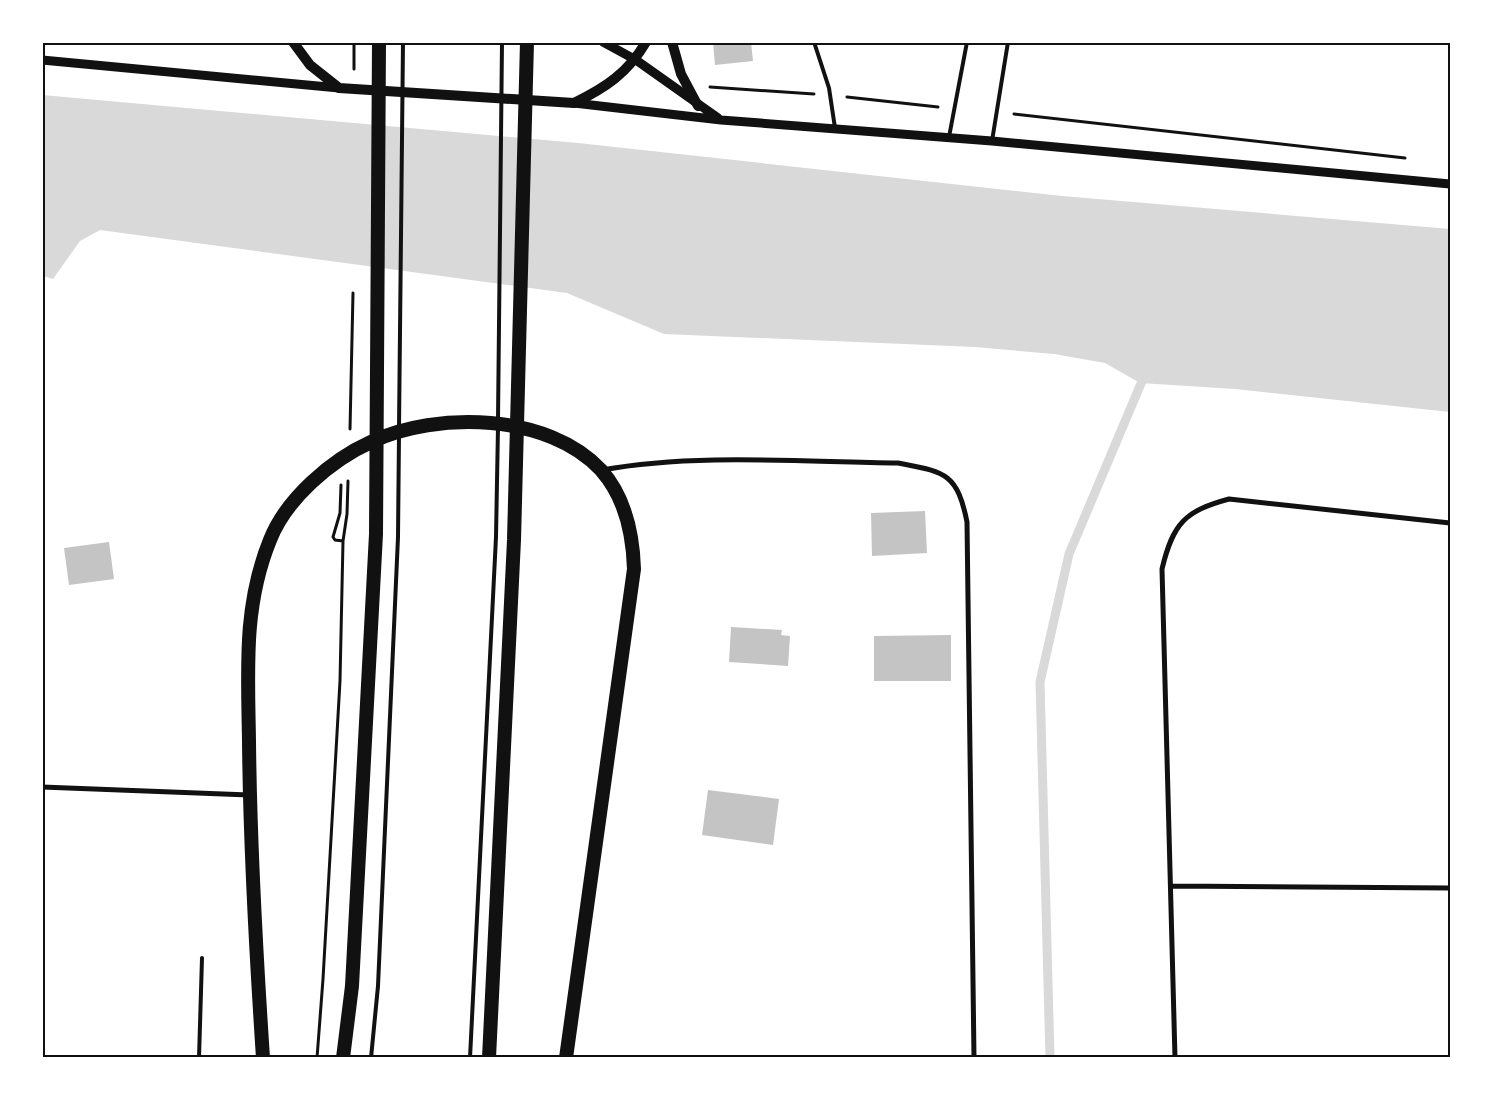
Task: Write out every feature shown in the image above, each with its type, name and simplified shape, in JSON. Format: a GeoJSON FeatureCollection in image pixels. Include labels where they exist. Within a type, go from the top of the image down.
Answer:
{"type":"FeatureCollection","features":[{"type":"Feature","properties":{"kind":"highway"},"geometry":{"type":"LineString","coordinates":[[343,1058],[352,986],[376,534],[379,42]]}},
{"type":"Feature","properties":{"kind":"highway"},"geometry":{"type":"LineString","coordinates":[[489,1058],[514,540],[527,42]]}},
{"type":"Feature","properties":{"kind":"highway"},"geometry":{"type":"LineString","coordinates":[[263,1058],[250,843],[248,630],[254,588],[270,537],[297,497],[338,461],[372,442],[429,424],[482,422],[536,430],[575,448],[601,470],[617,494],[626,515],[633,542],[634,569],[566,1058]]}},
{"type":"Feature","properties":{"kind":"main road"},"geometry":{"type":"LineString","coordinates":[[293,42],[310,65],[340,88],[574,103],[604,88],[621,76],[636,60],[646,42]]}},
{"type":"Feature","properties":{"kind":"main road"},"geometry":{"type":"LineString","coordinates":[[672,42],[681,74],[698,106]]}},
{"type":"Feature","properties":{"kind":"street"},"geometry":{"type":"LineString","coordinates":[[603,42],[636,60],[720,120]]}},
{"type":"Feature","properties":{"kind":"street"},"geometry":{"type":"LineString","coordinates":[[42,60],[340,88]]}},
{"type":"Feature","properties":{"kind":"street"},"geometry":{"type":"LineString","coordinates":[[574,103],[720,120],[949,137],[1450,184]]}},
{"type":"Feature","properties":{"kind":"street"},"geometry":{"type":"LineString","coordinates":[[601,470],[641,463],[679,461],[898,463],[929,469],[950,479],[963,501],[967,522],[974,1058]]}},
{"type":"Feature","properties":{"kind":"street"},"geometry":{"type":"LineString","coordinates":[[1175,1058],[1172,886],[1162,569],[1167,546],[1178,526],[1201,507],[1230,498],[1450,523]]}},
{"type":"Feature","properties":{"kind":"street"},"geometry":{"type":"LineString","coordinates":[[42,787],[249,795]]}},
{"type":"Feature","properties":{"kind":"street"},"geometry":{"type":"LineString","coordinates":[[1172,886],[1450,888]]}},
{"type":"Feature","properties":{"kind":"lane"},"geometry":{"type":"LineString","coordinates":[[371,1058],[378,986],[398,537],[403,42]]}},
{"type":"Feature","properties":{"kind":"lane"},"geometry":{"type":"LineString","coordinates":[[470,1058],[496,537],[502,42]]}},
{"type":"Feature","properties":{"kind":"lane"},"geometry":{"type":"LineString","coordinates":[[814,42],[830,96],[835,128]]}},
{"type":"Feature","properties":{"kind":"lane"},"geometry":{"type":"LineString","coordinates":[[949,137],[967,42]]}},
{"type":"Feature","properties":{"kind":"lane"},"geometry":{"type":"LineString","coordinates":[[992,141],[1008,42]]}},
{"type":"Feature","properties":{"kind":"lane"},"geometry":{"type":"LineString","coordinates":[[199,1058],[202,958]]}},
{"type":"Feature","properties":{"kind":"path"},"geometry":{"type":"LineString","coordinates":[[354,42],[354,72]]}},
{"type":"Feature","properties":{"kind":"path"},"geometry":{"type":"LineString","coordinates":[[703,86],[954,108]]}},
{"type":"Feature","properties":{"kind":"path"},"geometry":{"type":"LineString","coordinates":[[996,112],[1412,159]]}},
{"type":"Feature","properties":{"kind":"path"},"geometry":{"type":"LineString","coordinates":[[349,435],[354,287]]}},
{"type":"Feature","properties":{"kind":"path"},"geometry":{"type":"LineString","coordinates":[[338,461],[341,469],[340,513],[333,537],[335,540],[343,541]]}},
{"type":"Feature","properties":{"kind":"path"},"geometry":{"type":"LineString","coordinates":[[317,1058],[339,691],[343,541],[347,514],[348,475]]}},
{"type":"Feature","properties":{"kind":"shaded area"},"geometry":{"type":"Polygon","coordinates":[[[42,95],[578,143],[1062,196],[1450,229],[1450,412],[1235,389],[1140,383],[1105,363],[1054,354],[975,347],[664,334],[567,293],[100,230],[80,241],[53,279],[43,276],[42,95]]]}},
{"type":"Feature","properties":{"kind":"building"},"geometry":{"type":"Polygon","coordinates":[[[713,42],[751,42],[753,61],[715,65],[713,42]]]}},
{"type":"Feature","properties":{"kind":"building"},"geometry":{"type":"Polygon","coordinates":[[[925,511],[927,553],[872,556],[871,513],[925,511]]]}},
{"type":"Feature","properties":{"kind":"building"},"geometry":{"type":"Polygon","coordinates":[[[109,542],[114,579],[69,585],[64,548],[109,542]]]}},
{"type":"Feature","properties":{"kind":"building"},"geometry":{"type":"Polygon","coordinates":[[[731,627],[782,630],[781,635],[790,636],[788,666],[729,662],[731,627]]]}},
{"type":"Feature","properties":{"kind":"building"},"geometry":{"type":"Polygon","coordinates":[[[951,635],[951,681],[874,681],[874,636],[951,635]]]}},
{"type":"Feature","properties":{"kind":"building"},"geometry":{"type":"Polygon","coordinates":[[[708,790],[779,799],[773,845],[702,835],[708,790]]]}},
{"type":"Feature","properties":{"kind":"waterway"},"geometry":{"type":"LineString","coordinates":[[1050,1058],[1040,682],[1069,554],[1145,374]]}}]}
